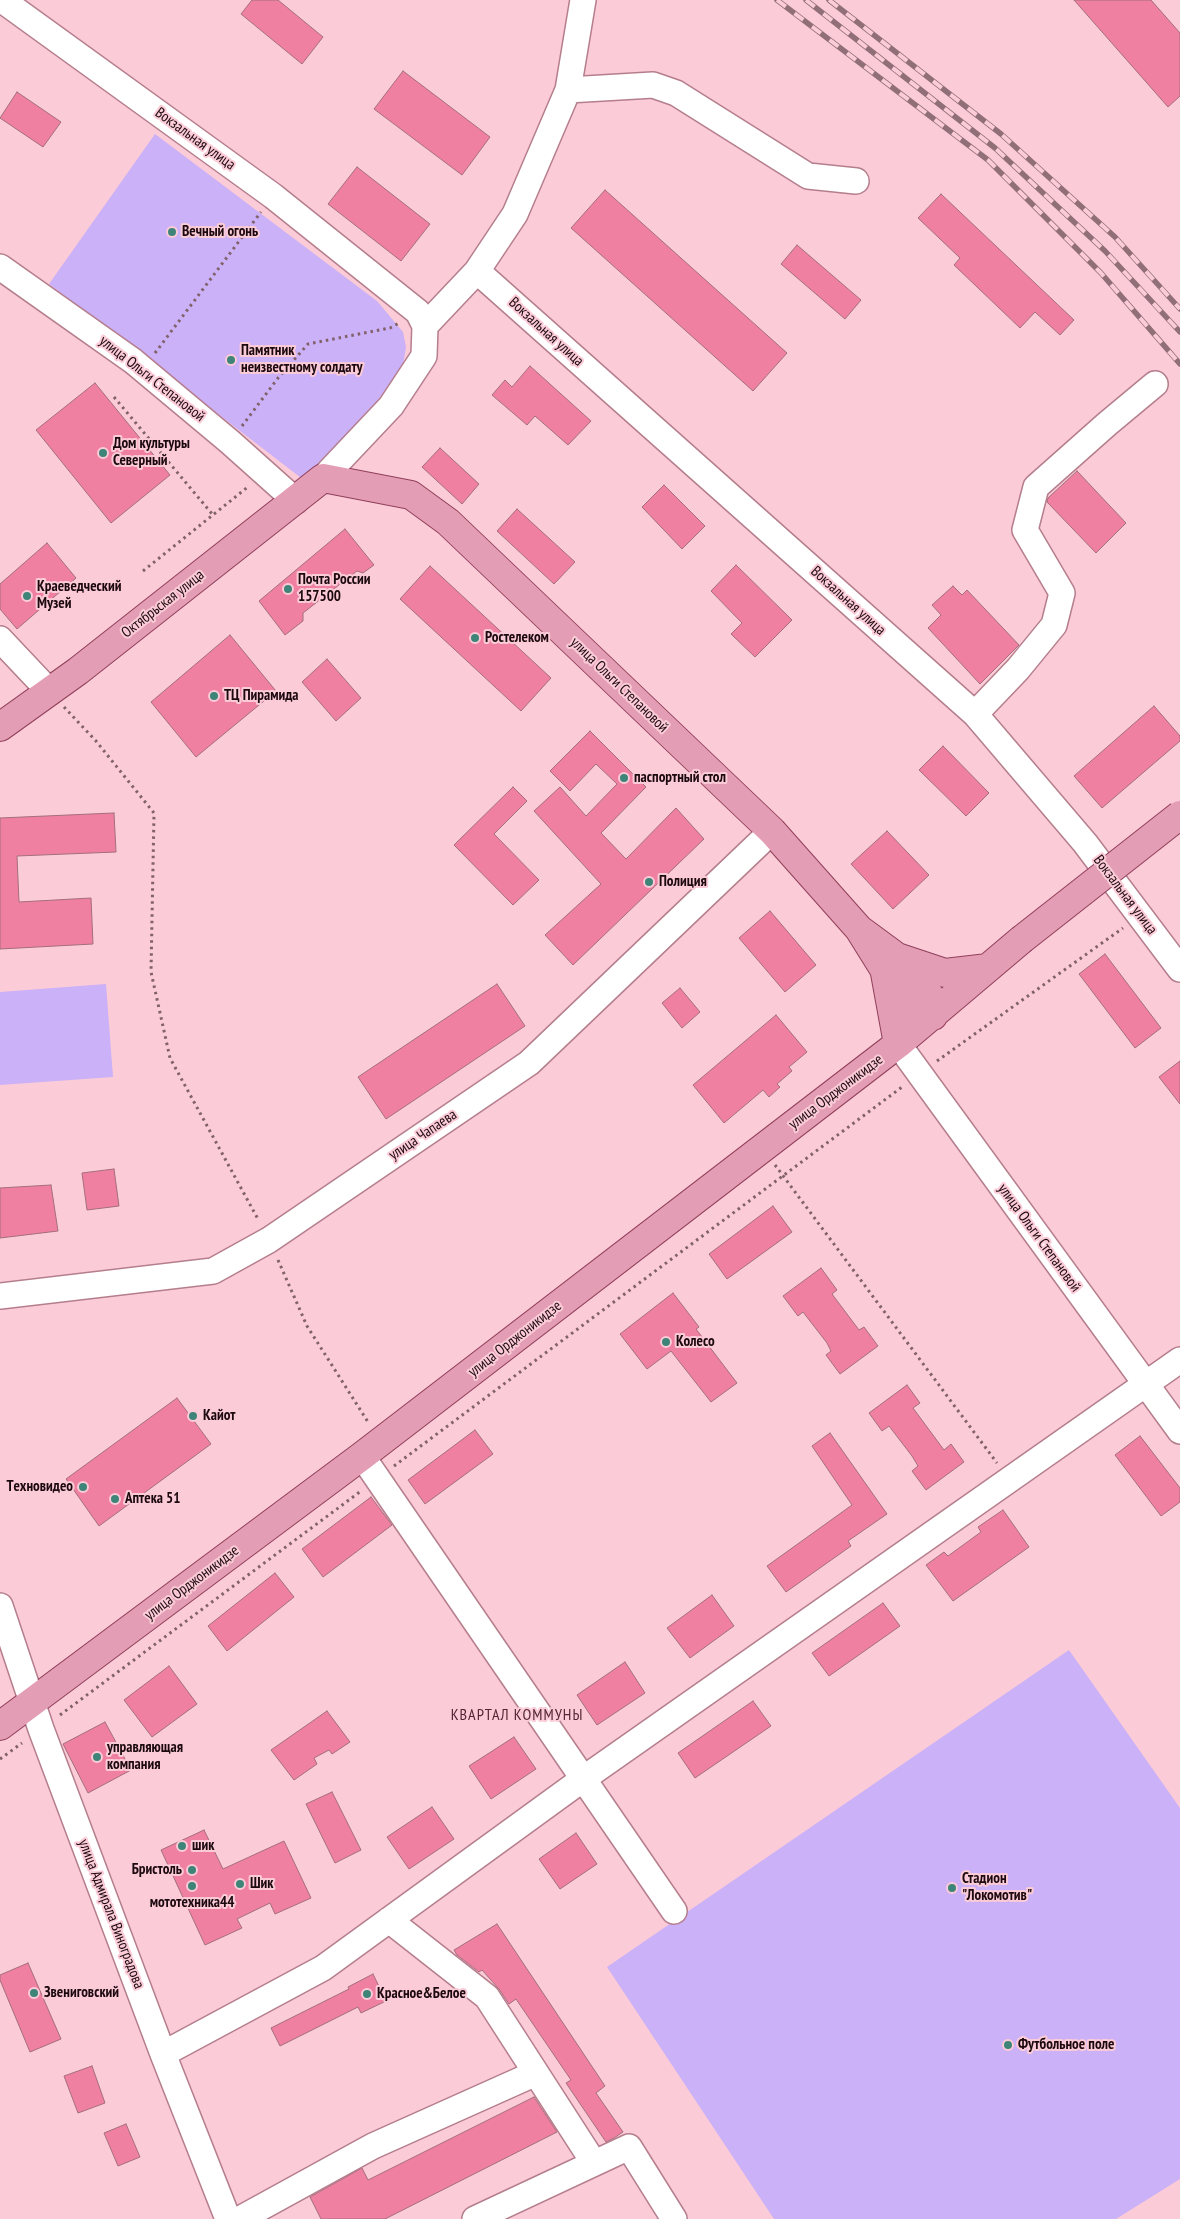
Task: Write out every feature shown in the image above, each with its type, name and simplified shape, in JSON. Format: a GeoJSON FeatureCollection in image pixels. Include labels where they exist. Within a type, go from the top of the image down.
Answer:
{"type":"FeatureCollection","features":[{"type":"Feature","properties":{"kind":"main road","name":"Октябрьская улица"},"geometry":{"type":"LineString","coordinates":[[0,726],[50,692],[296,501],[322,478]]}},
{"type":"Feature","properties":{"kind":"main road","name":"улица Ольги Степановой"},"geometry":{"type":"LineString","coordinates":[[322,478],[411,495],[448,522],[772,831],[891,963]]}},
{"type":"Feature","properties":{"kind":"main road","name":"улица Орджоникидзе"},"geometry":{"type":"LineString","coordinates":[[0,1726],[372,1449],[898,1044],[1021,940],[1180,815]]}},
{"type":"Feature","properties":{"kind":"main road"},"geometry":{"type":"LineString","coordinates":[[891,963],[944,972],[988,968]]}},
{"type":"Feature","properties":{"kind":"main road"},"geometry":{"type":"LineString","coordinates":[[891,963],[916,1008],[933,1016]]}},
{"type":"Feature","properties":{"kind":"main road"},"geometry":{"type":"LineString","coordinates":[[891,963],[898,1044]]}},
{"type":"Feature","properties":{"kind":"street","name":"Вокзальная улица"},"geometry":{"type":"LineString","coordinates":[[2,0],[273,196],[421,319]]}},
{"type":"Feature","properties":{"kind":"street"},"geometry":{"type":"LineString","coordinates":[[322,478],[396,398],[424,356],[421,319],[477,270],[515,214],[568,90],[583,0]]}},
{"type":"Feature","properties":{"kind":"street"},"geometry":{"type":"LineString","coordinates":[[568,90],[653,85],[676,93],[808,176],[856,181]]}},
{"type":"Feature","properties":{"kind":"street","name":"улица Ольги Степановой"},"geometry":{"type":"LineString","coordinates":[[0,267],[143,370],[230,442],[296,501]]}},
{"type":"Feature","properties":{"kind":"street","name":"Вокзальная улица"},"geometry":{"type":"LineString","coordinates":[[477,270],[976,714],[1085,843],[1180,968]]}},
{"type":"Feature","properties":{"kind":"street"},"geometry":{"type":"LineString","coordinates":[[976,714],[1018,669],[1054,626],[1062,593],[1025,530],[1036,487],[1155,384]]}},
{"type":"Feature","properties":{"kind":"street"},"geometry":{"type":"LineString","coordinates":[[0,639],[50,692]]}},
{"type":"Feature","properties":{"kind":"street","name":"улица Чапаева"},"geometry":{"type":"LineString","coordinates":[[0,1296],[213,1271],[269,1240],[529,1063],[772,831]]}},
{"type":"Feature","properties":{"kind":"street","name":"улица Ольги Степановой"},"geometry":{"type":"LineString","coordinates":[[898,1044],[1180,1431]]}},
{"type":"Feature","properties":{"kind":"street"},"geometry":{"type":"LineString","coordinates":[[164,2054],[323,1968],[583,1779],[1180,1360]]}},
{"type":"Feature","properties":{"kind":"street"},"geometry":{"type":"LineString","coordinates":[[372,1449],[583,1779],[674,1911]]}},
{"type":"Feature","properties":{"kind":"street","name":"улица Адмирала Виноградова"},"geometry":{"type":"LineString","coordinates":[[0,1606],[41,1729],[228,2219]]}},
{"type":"Feature","properties":{"kind":"street"},"geometry":{"type":"LineString","coordinates":[[389,1920],[487,1997],[594,2163]]}},
{"type":"Feature","properties":{"kind":"street"},"geometry":{"type":"LineString","coordinates":[[240,2219],[373,2146],[536,2073]]}},
{"type":"Feature","properties":{"kind":"street"},"geometry":{"type":"LineString","coordinates":[[475,2219],[629,2147],[674,2219]]}},
{"type":"Feature","properties":{"kind":"path"},"geometry":{"type":"LineString","coordinates":[[143,370],[273,196]]}},
{"type":"Feature","properties":{"kind":"path"},"geometry":{"type":"LineString","coordinates":[[230,442],[278,378],[308,344],[390,328],[421,319]]}},
{"type":"Feature","properties":{"kind":"path"},"geometry":{"type":"LineString","coordinates":[[114,398],[213,515]]}},
{"type":"Feature","properties":{"kind":"path"},"geometry":{"type":"LineString","coordinates":[[143,571],[265,474]]}},
{"type":"Feature","properties":{"kind":"path"},"geometry":{"type":"LineString","coordinates":[[50,692],[96,741],[154,814],[151,972],[170,1058],[269,1240],[306,1326],[372,1449],[387,1471]]}},
{"type":"Feature","properties":{"kind":"path"},"geometry":{"type":"LineString","coordinates":[[0,1759],[920,1073],[1140,916]]}},
{"type":"Feature","properties":{"kind":"path"},"geometry":{"type":"LineString","coordinates":[[763,1148],[1010,1479]]}},
{"type":"Feature","properties":{"kind":"shaded area"},"geometry":{"type":"Polygon","coordinates":[[[155,134],[377,301],[403,332],[406,347],[402,371],[350,433],[305,481],[49,284],[155,134]]]}},
{"type":"Feature","properties":{"kind":"shaded area"},"geometry":{"type":"Polygon","coordinates":[[[106,984],[113,1077],[0,1085],[0,992],[106,984]]]}},
{"type":"Feature","properties":{"kind":"shaded area","name":"Стадион \"Локомотив\""},"geometry":{"type":"Polygon","coordinates":[[[1069,1650],[1180,1808],[1180,2179],[1116,2219],[774,2219],[607,1967],[1069,1650]]]}},
{"type":"Feature","properties":{"kind":"building"},"geometry":{"type":"Polygon","coordinates":[[[252,0],[278,0],[323,37],[302,64],[241,14],[252,0]]]}},
{"type":"Feature","properties":{"kind":"building"},"geometry":{"type":"Polygon","coordinates":[[[1074,0],[1151,0],[1180,33],[1180,96],[1168,107],[1074,0]]]}},
{"type":"Feature","properties":{"kind":"building"},"geometry":{"type":"Polygon","coordinates":[[[403,71],[490,137],[462,175],[374,109],[403,71]]]}},
{"type":"Feature","properties":{"kind":"building"},"geometry":{"type":"Polygon","coordinates":[[[17,92],[61,122],[43,147],[0,118],[17,92]]]}},
{"type":"Feature","properties":{"kind":"building"},"geometry":{"type":"Polygon","coordinates":[[[357,167],[430,224],[401,261],[328,204],[357,167]]]}},
{"type":"Feature","properties":{"kind":"building"},"geometry":{"type":"Polygon","coordinates":[[[605,190],[787,353],[753,391],[571,228],[605,190]]]}},
{"type":"Feature","properties":{"kind":"building"},"geometry":{"type":"Polygon","coordinates":[[[941,194],[1074,320],[1060,335],[1035,312],[1020,328],[954,265],[960,258],[918,218],[941,194]]]}},
{"type":"Feature","properties":{"kind":"building"},"geometry":{"type":"Polygon","coordinates":[[[797,245],[861,300],[845,319],[781,264],[797,245]]]}},
{"type":"Feature","properties":{"kind":"building"},"geometry":{"type":"Polygon","coordinates":[[[530,366],[591,421],[568,445],[535,416],[527,425],[492,395],[505,380],[512,387],[530,366]]]}},
{"type":"Feature","properties":{"kind":"building","name":"Дом культуры Северный"},"geometry":{"type":"Polygon","coordinates":[[[95,383],[170,475],[111,523],[36,430],[95,383]]]}},
{"type":"Feature","properties":{"kind":"building"},"geometry":{"type":"Polygon","coordinates":[[[440,448],[479,484],[462,504],[422,467],[440,448]]]}},
{"type":"Feature","properties":{"kind":"building"},"geometry":{"type":"Polygon","coordinates":[[[1077,471],[1126,523],[1096,553],[1047,502],[1048,498],[1077,471]]]}},
{"type":"Feature","properties":{"kind":"building"},"geometry":{"type":"Polygon","coordinates":[[[664,485],[705,526],[682,549],[642,507],[664,485]]]}},
{"type":"Feature","properties":{"kind":"building"},"geometry":{"type":"Polygon","coordinates":[[[517,509],[575,562],[554,584],[497,531],[517,509]]]}},
{"type":"Feature","properties":{"kind":"building"},"geometry":{"type":"Polygon","coordinates":[[[345,529],[374,565],[363,573],[357,571],[303,613],[303,621],[285,635],[259,601],[345,529]]]}},
{"type":"Feature","properties":{"kind":"building","name":"Краеведческий Музей"},"geometry":{"type":"Polygon","coordinates":[[[47,543],[76,578],[17,629],[0,609],[0,584],[47,543]]]}},
{"type":"Feature","properties":{"kind":"building"},"geometry":{"type":"Polygon","coordinates":[[[736,565],[792,620],[755,657],[731,634],[742,623],[711,591],[736,565]]]}},
{"type":"Feature","properties":{"kind":"building","name":"Ростелеком"},"geometry":{"type":"Polygon","coordinates":[[[430,566],[551,678],[521,711],[400,599],[430,566]]]}},
{"type":"Feature","properties":{"kind":"building"},"geometry":{"type":"Polygon","coordinates":[[[953,586],[962,595],[967,590],[1019,645],[980,684],[928,628],[941,615],[932,605],[953,586]]]}},
{"type":"Feature","properties":{"kind":"building","name":"ТЦ Пирамида"},"geometry":{"type":"Polygon","coordinates":[[[230,635],[276,691],[196,757],[151,702],[230,635]]]}},
{"type":"Feature","properties":{"kind":"building"},"geometry":{"type":"Polygon","coordinates":[[[327,659],[361,698],[336,721],[302,682],[327,659]]]}},
{"type":"Feature","properties":{"kind":"building"},"geometry":{"type":"Polygon","coordinates":[[[1154,706],[1180,736],[1180,741],[1102,808],[1074,776],[1154,706]]]}},
{"type":"Feature","properties":{"kind":"building"},"geometry":{"type":"Polygon","coordinates":[[[590,731],[646,787],[601,833],[626,859],[676,808],[704,839],[573,965],[545,935],[601,884],[534,811],[560,787],[586,816],[617,784],[596,764],[570,791],[550,771],[590,731]]]}},
{"type":"Feature","properties":{"kind":"building"},"geometry":{"type":"Polygon","coordinates":[[[943,746],[989,793],[966,816],[919,770],[943,746]]]}},
{"type":"Feature","properties":{"kind":"building"},"geometry":{"type":"Polygon","coordinates":[[[513,787],[527,801],[494,834],[539,880],[513,905],[454,845],[513,787]]]}},
{"type":"Feature","properties":{"kind":"building"},"geometry":{"type":"Polygon","coordinates":[[[114,813],[116,852],[17,856],[19,902],[91,898],[93,944],[0,949],[0,818],[114,813]]]}},
{"type":"Feature","properties":{"kind":"building"},"geometry":{"type":"Polygon","coordinates":[[[887,831],[929,875],[893,909],[851,864],[887,831]]]}},
{"type":"Feature","properties":{"kind":"building"},"geometry":{"type":"Polygon","coordinates":[[[770,911],[816,965],[785,992],[739,938],[770,911]]]}},
{"type":"Feature","properties":{"kind":"building"},"geometry":{"type":"Polygon","coordinates":[[[1105,954],[1161,1028],[1135,1048],[1079,974],[1105,954]]]}},
{"type":"Feature","properties":{"kind":"building"},"geometry":{"type":"Polygon","coordinates":[[[497,984],[525,1026],[386,1119],[358,1077],[497,984]]]}},
{"type":"Feature","properties":{"kind":"building"},"geometry":{"type":"Polygon","coordinates":[[[680,988],[700,1012],[682,1028],[662,1003],[680,988]]]}},
{"type":"Feature","properties":{"kind":"building"},"geometry":{"type":"Polygon","coordinates":[[[776,1015],[807,1052],[789,1067],[792,1071],[777,1084],[780,1087],[769,1097],[763,1090],[724,1123],[693,1085],[776,1015]]]}},
{"type":"Feature","properties":{"kind":"building"},"geometry":{"type":"Polygon","coordinates":[[[1180,1061],[1180,1104],[1159,1077],[1180,1061]]]}},
{"type":"Feature","properties":{"kind":"building"},"geometry":{"type":"Polygon","coordinates":[[[114,1169],[119,1206],[87,1210],[82,1173],[114,1169]]]}},
{"type":"Feature","properties":{"kind":"building"},"geometry":{"type":"Polygon","coordinates":[[[51,1185],[58,1231],[0,1238],[0,1188],[51,1185]]]}},
{"type":"Feature","properties":{"kind":"building"},"geometry":{"type":"Polygon","coordinates":[[[773,1206],[792,1232],[727,1279],[709,1254],[773,1206]]]}},
{"type":"Feature","properties":{"kind":"building"},"geometry":{"type":"Polygon","coordinates":[[[821,1268],[837,1290],[832,1294],[859,1330],[864,1327],[878,1346],[840,1374],[826,1355],[831,1351],[827,1343],[803,1312],[798,1316],[783,1296],[821,1268]]]}},
{"type":"Feature","properties":{"kind":"building","name":"Колесо"},"geometry":{"type":"Polygon","coordinates":[[[673,1293],[699,1327],[696,1329],[737,1383],[711,1402],[671,1351],[647,1369],[620,1334],[673,1293]]]}},
{"type":"Feature","properties":{"kind":"building"},"geometry":{"type":"Polygon","coordinates":[[[907,1385],[920,1403],[913,1408],[944,1450],[951,1444],[964,1462],[926,1490],[912,1471],[918,1466],[912,1456],[889,1426],[882,1431],[869,1413],[907,1385]]]}},
{"type":"Feature","properties":{"kind":"building"},"geometry":{"type":"Polygon","coordinates":[[[177,1398],[211,1444],[99,1526],[66,1479],[177,1398]]]}},
{"type":"Feature","properties":{"kind":"building"},"geometry":{"type":"Polygon","coordinates":[[[475,1430],[493,1454],[425,1504],[408,1480],[475,1430]]]}},
{"type":"Feature","properties":{"kind":"building"},"geometry":{"type":"Polygon","coordinates":[[[830,1433],[887,1514],[848,1541],[851,1546],[786,1592],[767,1566],[852,1505],[812,1446],[830,1433]]]}},
{"type":"Feature","properties":{"kind":"building"},"geometry":{"type":"Polygon","coordinates":[[[1140,1436],[1180,1488],[1180,1502],[1161,1516],[1115,1455],[1140,1436]]]}},
{"type":"Feature","properties":{"kind":"building"},"geometry":{"type":"Polygon","coordinates":[[[371,1497],[392,1525],[323,1577],[302,1549],[371,1497]]]}},
{"type":"Feature","properties":{"kind":"building"},"geometry":{"type":"Polygon","coordinates":[[[1003,1510],[1029,1547],[953,1601],[926,1565],[944,1552],[948,1556],[981,1532],[978,1527],[1003,1510]]]}},
{"type":"Feature","properties":{"kind":"building"},"geometry":{"type":"Polygon","coordinates":[[[275,1573],[294,1597],[227,1651],[208,1626],[275,1573]]]}},
{"type":"Feature","properties":{"kind":"building"},"geometry":{"type":"Polygon","coordinates":[[[712,1595],[734,1626],[690,1658],[667,1628],[712,1595]]]}},
{"type":"Feature","properties":{"kind":"building"},"geometry":{"type":"Polygon","coordinates":[[[883,1603],[900,1626],[829,1676],[812,1653],[883,1603]]]}},
{"type":"Feature","properties":{"kind":"building"},"geometry":{"type":"Polygon","coordinates":[[[625,1662],[645,1693],[597,1725],[577,1695],[625,1662]]]}},
{"type":"Feature","properties":{"kind":"building"},"geometry":{"type":"Polygon","coordinates":[[[169,1666],[197,1704],[152,1737],[124,1700],[169,1666]]]}},
{"type":"Feature","properties":{"kind":"building"},"geometry":{"type":"Polygon","coordinates":[[[753,1701],[771,1726],[695,1778],[678,1753],[753,1701]]]}},
{"type":"Feature","properties":{"kind":"building"},"geometry":{"type":"Polygon","coordinates":[[[327,1711],[350,1742],[332,1754],[329,1750],[314,1758],[317,1764],[294,1780],[271,1750],[327,1711]]]}},
{"type":"Feature","properties":{"kind":"building","name":"управляющая компания"},"geometry":{"type":"Polygon","coordinates":[[[105,1722],[131,1770],[88,1793],[63,1744],[105,1722]]]}},
{"type":"Feature","properties":{"kind":"building"},"geometry":{"type":"Polygon","coordinates":[[[514,1737],[536,1769],[491,1799],[469,1766],[514,1737]]]}},
{"type":"Feature","properties":{"kind":"building"},"geometry":{"type":"Polygon","coordinates":[[[332,1792],[361,1850],[335,1863],[306,1804],[332,1792]]]}},
{"type":"Feature","properties":{"kind":"building"},"geometry":{"type":"Polygon","coordinates":[[[432,1807],[454,1839],[409,1869],[387,1837],[432,1807]]]}},
{"type":"Feature","properties":{"kind":"building","name":"Шик"},"geometry":{"type":"Polygon","coordinates":[[[204,1830],[223,1869],[284,1841],[311,1898],[275,1914],[270,1903],[237,1919],[242,1928],[205,1945],[161,1850],[204,1830]]]}},
{"type":"Feature","properties":{"kind":"building"},"geometry":{"type":"Polygon","coordinates":[[[576,1833],[597,1864],[560,1889],[539,1859],[576,1833]]]}},
{"type":"Feature","properties":{"kind":"building"},"geometry":{"type":"Polygon","coordinates":[[[497,1924],[605,2086],[596,2093],[623,2132],[614,2138],[606,2142],[566,2083],[571,2080],[516,1999],[509,2004],[482,1970],[479,1972],[457,1955],[454,1950],[497,1924]]]}},
{"type":"Feature","properties":{"kind":"building"},"geometry":{"type":"Polygon","coordinates":[[[28,1963],[61,2039],[30,2052],[0,1980],[0,1975],[28,1963]]]}},
{"type":"Feature","properties":{"kind":"building"},"geometry":{"type":"Polygon","coordinates":[[[373,1974],[386,2001],[361,2013],[358,2007],[280,2046],[271,2028],[349,1989],[348,1987],[373,1974]]]}},
{"type":"Feature","properties":{"kind":"building"},"geometry":{"type":"Polygon","coordinates":[[[92,2066],[105,2103],[78,2113],[64,2076],[92,2066]]]}},
{"type":"Feature","properties":{"kind":"building"},"geometry":{"type":"Polygon","coordinates":[[[534,2097],[557,2132],[385,2219],[321,2219],[310,2197],[362,2168],[368,2180],[534,2097]]]}},
{"type":"Feature","properties":{"kind":"building"},"geometry":{"type":"Polygon","coordinates":[[[126,2124],[140,2157],[118,2166],[104,2133],[126,2124]]]}},
{"type":"Feature","properties":{"kind":"railway"},"geometry":{"type":"LineString","coordinates":[[777,0],[988,160],[1101,273],[1180,364]]}},
{"type":"Feature","properties":{"kind":"railway"},"geometry":{"type":"LineString","coordinates":[[806,0],[995,148],[1105,251],[1180,332]]}},
{"type":"Feature","properties":{"kind":"railway"},"geometry":{"type":"LineString","coordinates":[[829,0],[1001,134],[1115,237],[1180,309]]}},
{"type":"Feature","properties":{"kind":"place","name":"Вечный огонь"},"geometry":{"type":"Point","coordinates":[172,232]}},
{"type":"Feature","properties":{"kind":"place","name":"Памятник неизвестному солдату"},"geometry":{"type":"Point","coordinates":[231,360]}},
{"type":"Feature","properties":{"kind":"place","name":"Дом культуры Северный"},"geometry":{"type":"Point","coordinates":[103,453]}},
{"type":"Feature","properties":{"kind":"place","name":"Почта России 157500"},"geometry":{"type":"Point","coordinates":[288,589]}},
{"type":"Feature","properties":{"kind":"place","name":"Краеведческий Музей"},"geometry":{"type":"Point","coordinates":[27,596]}},
{"type":"Feature","properties":{"kind":"place","name":"Ростелеком"},"geometry":{"type":"Point","coordinates":[475,638]}},
{"type":"Feature","properties":{"kind":"place","name":"ТЦ Пирамида"},"geometry":{"type":"Point","coordinates":[214,696]}},
{"type":"Feature","properties":{"kind":"place","name":"паспортный стол"},"geometry":{"type":"Point","coordinates":[624,778]}},
{"type":"Feature","properties":{"kind":"place","name":"Полиция"},"geometry":{"type":"Point","coordinates":[649,882]}},
{"type":"Feature","properties":{"kind":"place","name":"Колесо"},"geometry":{"type":"Point","coordinates":[666,1342]}},
{"type":"Feature","properties":{"kind":"place","name":"Кайот"},"geometry":{"type":"Point","coordinates":[193,1416]}},
{"type":"Feature","properties":{"kind":"place","name":"Tехновидео"},"geometry":{"type":"Point","coordinates":[83,1487]}},
{"type":"Feature","properties":{"kind":"place","name":"Аптека 51"},"geometry":{"type":"Point","coordinates":[115,1499]}},
{"type":"Feature","properties":{"kind":"place","name":"управляющая компания"},"geometry":{"type":"Point","coordinates":[97,1757]}},
{"type":"Feature","properties":{"kind":"place","name":"шик"},"geometry":{"type":"Point","coordinates":[182,1846]}},
{"type":"Feature","properties":{"kind":"place","name":"Бристоль"},"geometry":{"type":"Point","coordinates":[192,1870]}},
{"type":"Feature","properties":{"kind":"place","name":"Шик"},"geometry":{"type":"Point","coordinates":[240,1884]}},
{"type":"Feature","properties":{"kind":"place","name":"мототехника44"},"geometry":{"type":"Point","coordinates":[192,1886]}},
{"type":"Feature","properties":{"kind":"place","name":"Стадион \"Локомотив\""},"geometry":{"type":"Point","coordinates":[952,1888]}},
{"type":"Feature","properties":{"kind":"place","name":"Звениговский"},"geometry":{"type":"Point","coordinates":[34,1993]}},
{"type":"Feature","properties":{"kind":"place","name":"Красное&Белое"},"geometry":{"type":"Point","coordinates":[367,1994]}},
{"type":"Feature","properties":{"kind":"place","name":"Футбольное поле"},"geometry":{"type":"Point","coordinates":[1008,2045]}},
{"type":"Feature","properties":{"kind":"district","name":"КВАРТАЛ КОММУНЫ"},"geometry":{"type":"Point","coordinates":[517,1715]}}]}
